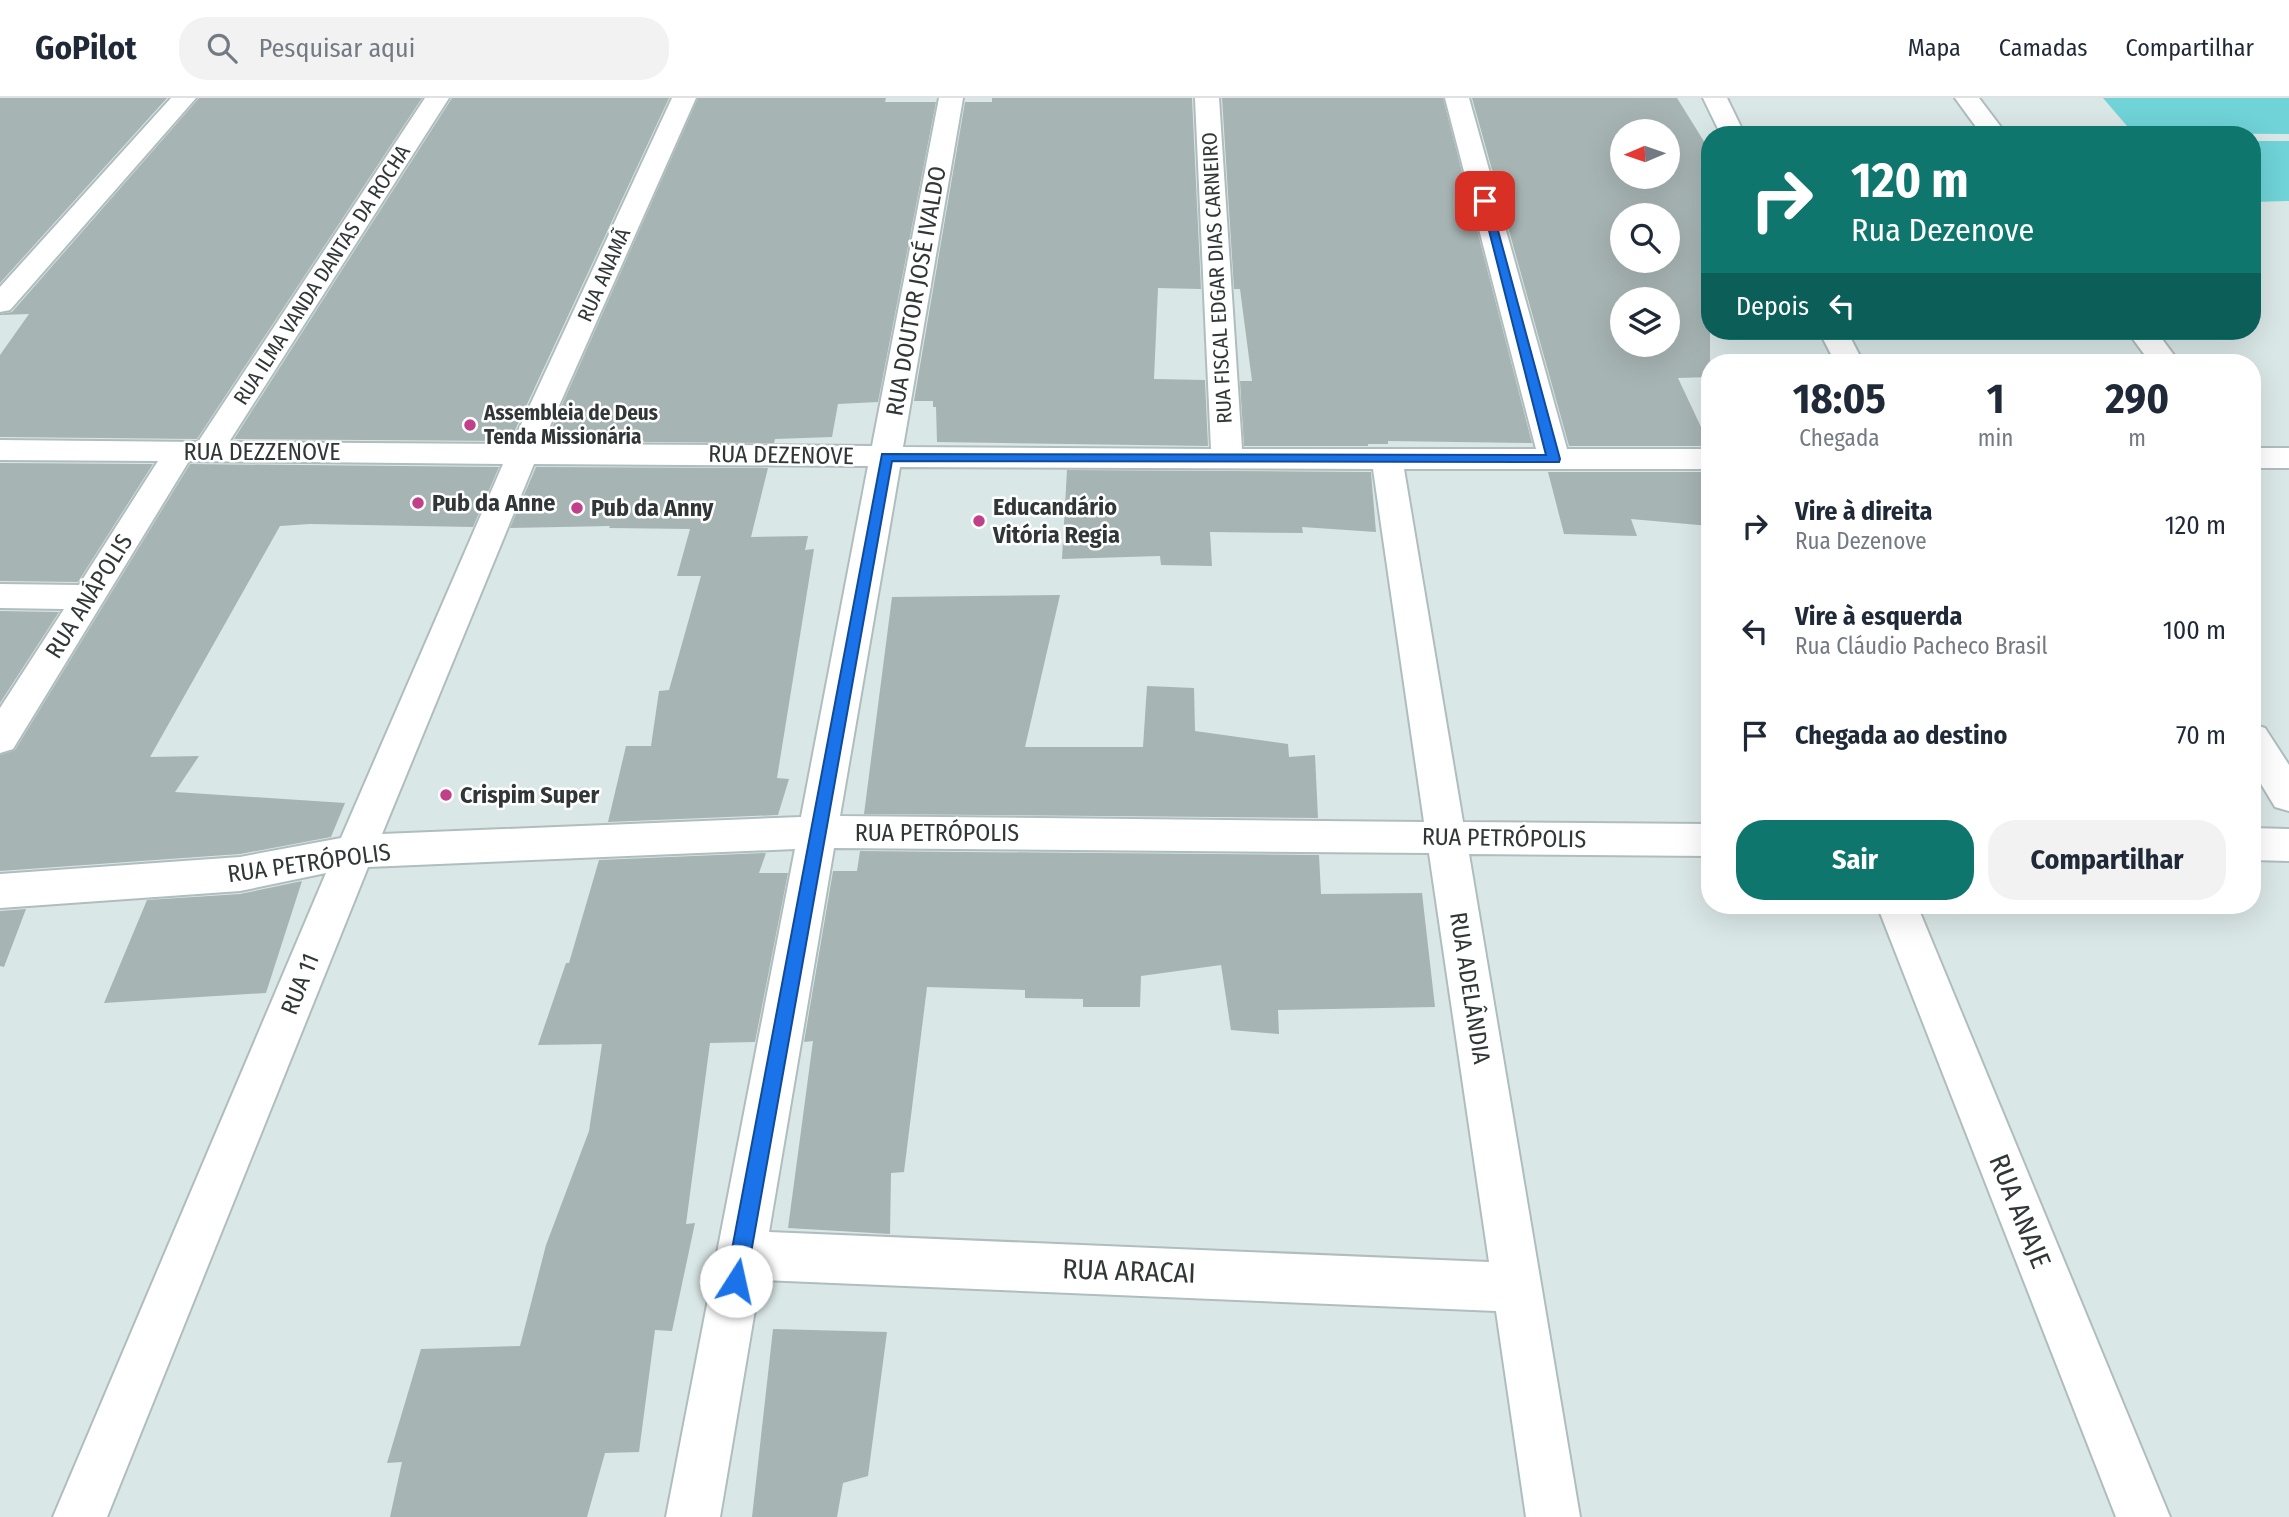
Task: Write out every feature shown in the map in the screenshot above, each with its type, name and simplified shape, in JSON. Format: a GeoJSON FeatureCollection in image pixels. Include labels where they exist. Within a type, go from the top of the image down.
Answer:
{"type":"FeatureCollection","features":[{"type":"Feature","properties":{"kind":"street"},"geometry":{"type":"LineString","coordinates":[[0,304],[184,98]]}},
{"type":"Feature","properties":{"kind":"street","name":"RUA ILMA VANDA DANTAS DA ROCHA"},"geometry":{"type":"LineString","coordinates":[[193,452],[437,98]]}},
{"type":"Feature","properties":{"kind":"street","name":"RUA ANAMÃ"},"geometry":{"type":"LineString","coordinates":[[523,453],[684,98]]}},
{"type":"Feature","properties":{"kind":"street","name":"RUA DOUTOR JOSÉ IVALDO"},"geometry":{"type":"LineString","coordinates":[[693,1517],[951,98]]}},
{"type":"Feature","properties":{"kind":"street","name":"RUA FISCAL EDGAR DIAS CARNEIRO"},"geometry":{"type":"LineString","coordinates":[[1206,98],[1227,459]]}},
{"type":"Feature","properties":{"kind":"street"},"geometry":{"type":"LineString","coordinates":[[1457,98],[1554,459]]}},
{"type":"Feature","properties":{"kind":"street"},"geometry":{"type":"LineString","coordinates":[[1715,98],[1729,126]]}},
{"type":"Feature","properties":{"kind":"street"},"geometry":{"type":"LineString","coordinates":[[1967,98],[1988,126]]}},
{"type":"Feature","properties":{"kind":"street"},"geometry":{"type":"LineString","coordinates":[[2148,340],[2159,354]]}},
{"type":"Feature","properties":{"kind":"street","name":"RUA DEZZENOVE"},"geometry":{"type":"LineString","coordinates":[[0,450],[523,453]]}},
{"type":"Feature","properties":{"kind":"street","name":"RUA ANÁPOLIS"},"geometry":{"type":"LineString","coordinates":[[0,739],[88,597],[193,452]]}},
{"type":"Feature","properties":{"kind":"street","name":"RUA DEZENOVE"},"geometry":{"type":"LineString","coordinates":[[523,453],[1227,459],[1701,458]]}},
{"type":"Feature","properties":{"kind":"street","name":"RUA 11"},"geometry":{"type":"LineString","coordinates":[[80,1517],[355,851],[523,453]]}},
{"type":"Feature","properties":{"kind":"street"},"geometry":{"type":"LineString","coordinates":[[2261,458],[2289,458]]}},
{"type":"Feature","properties":{"kind":"street","name":"RUA ADELÂNDIA"},"geometry":{"type":"LineString","coordinates":[[1387,459],[1553,1517]]}},
{"type":"Feature","properties":{"kind":"street"},"geometry":{"type":"LineString","coordinates":[[0,596],[88,597]]}},
{"type":"Feature","properties":{"kind":"street"},"geometry":{"type":"LineString","coordinates":[[2261,752],[2289,796]]}},
{"type":"Feature","properties":{"kind":"street","name":"RUA PETRÓPOLIS"},"geometry":{"type":"LineString","coordinates":[[0,891],[240,874],[355,851],[817,832],[1701,840]]}},
{"type":"Feature","properties":{"kind":"street"},"geometry":{"type":"LineString","coordinates":[[2261,845],[2289,845]]}},
{"type":"Feature","properties":{"kind":"street","name":"RUA ANAJE"},"geometry":{"type":"LineString","coordinates":[[1901,914],[2143,1517]]}},
{"type":"Feature","properties":{"kind":"street","name":"RUA ARACAI"},"geometry":{"type":"LineString","coordinates":[[741,1255],[1517,1288]]}},
{"type":"Feature","properties":{"kind":"shaded area"},"geometry":{"type":"Polygon","coordinates":[[[2103,98],[2289,98],[2289,134],[2261,134],[2261,126],[2127,126],[2103,98]]]}},
{"type":"Feature","properties":{"kind":"shaded area"},"geometry":{"type":"Polygon","coordinates":[[[2261,141],[2289,141],[2289,201],[2261,202],[2261,141]]]}},
{"type":"Feature","properties":{"kind":"building"},"geometry":{"type":"Polygon","coordinates":[[[0,98],[167,98],[0,283],[0,98]]]}},
{"type":"Feature","properties":{"kind":"building"},"geometry":{"type":"Polygon","coordinates":[[[199,98],[422,98],[197,439],[0,437],[0,355],[29,314],[0,314],[12,312],[199,98]]]}},
{"type":"Feature","properties":{"kind":"building"},"geometry":{"type":"Polygon","coordinates":[[[452,98],[669,98],[510,441],[234,439],[452,98]]]}},
{"type":"Feature","properties":{"kind":"building"},"geometry":{"type":"Polygon","coordinates":[[[698,98],[886,98],[885,102],[936,102],[878,402],[838,404],[832,437],[775,439],[774,443],[546,441],[698,98]]]}},
{"type":"Feature","properties":{"kind":"building"},"geometry":{"type":"Polygon","coordinates":[[[992,98],[1192,98],[1201,289],[1158,288],[1154,379],[1205,380],[1208,446],[937,442],[936,407],[933,407],[933,401],[914,401],[965,102],[992,102],[992,98]]]}},
{"type":"Feature","properties":{"kind":"building"},"geometry":{"type":"Polygon","coordinates":[[[1222,98],[1443,98],[1532,443],[1388,441],[1388,444],[1368,446],[1244,446],[1240,381],[1252,381],[1240,289],[1234,289],[1222,98]]]}},
{"type":"Feature","properties":{"kind":"building"},"geometry":{"type":"Polygon","coordinates":[[[1472,98],[1677,98],[1701,137],[1701,340],[1710,340],[1710,354],[1701,354],[1701,377],[1678,378],[1701,427],[1701,446],[1569,446],[1472,98]]]}},
{"type":"Feature","properties":{"kind":"building"},"geometry":{"type":"Polygon","coordinates":[[[0,463],[153,464],[78,582],[0,581],[0,463]]]}},
{"type":"Feature","properties":{"kind":"building"},"geometry":{"type":"Polygon","coordinates":[[[190,464],[499,467],[473,527],[310,524],[280,526],[150,757],[199,756],[175,792],[345,803],[331,837],[240,854],[0,871],[0,755],[15,750],[190,464]]]}},
{"type":"Feature","properties":{"kind":"building"},"geometry":{"type":"Polygon","coordinates":[[[536,467],[768,468],[751,537],[808,536],[805,550],[814,549],[777,778],[789,779],[778,815],[608,822],[626,746],[651,746],[659,691],[669,690],[701,576],[677,576],[690,529],[609,528],[610,526],[510,528],[536,467]]]}},
{"type":"Feature","properties":{"kind":"building"},"geometry":{"type":"Polygon","coordinates":[[[1067,470],[1371,472],[1376,532],[1302,527],[1303,533],[1210,532],[1212,566],[1161,565],[1160,556],[1062,559],[1067,470]]]}},
{"type":"Feature","properties":{"kind":"building"},"geometry":{"type":"Polygon","coordinates":[[[1548,472],[1701,472],[1701,525],[1631,519],[1637,536],[1564,534],[1548,472]]]}},
{"type":"Feature","properties":{"kind":"building"},"geometry":{"type":"Polygon","coordinates":[[[1060,595],[1025,747],[1143,747],[1147,686],[1194,688],[1195,731],[1288,744],[1289,757],[1315,755],[1318,818],[864,814],[892,597],[1060,595]]]}},
{"type":"Feature","properties":{"kind":"building"},"geometry":{"type":"Polygon","coordinates":[[[0,611],[59,612],[0,703],[0,611]]]}},
{"type":"Feature","properties":{"kind":"building"},"geometry":{"type":"Polygon","coordinates":[[[860,851],[1319,855],[1321,894],[1422,893],[1435,1007],[1278,1010],[1279,1034],[1231,1030],[1221,965],[1141,976],[1140,1007],[1083,1007],[1083,999],[1025,998],[1025,990],[927,987],[904,1172],[891,1173],[890,1234],[788,1228],[813,1041],[804,1042],[833,871],[857,871],[860,851]]]}},
{"type":"Feature","properties":{"kind":"building"},"geometry":{"type":"Polygon","coordinates":[[[766,853],[759,873],[788,873],[755,1042],[710,1043],[686,1224],[695,1223],[672,1331],[655,1330],[639,1452],[605,1453],[587,1517],[390,1517],[402,1462],[387,1463],[421,1349],[520,1346],[546,1245],[589,1131],[602,1044],[538,1045],[566,963],[569,963],[599,860],[766,853]]]}},
{"type":"Feature","properties":{"kind":"building"},"geometry":{"type":"Polygon","coordinates":[[[302,881],[266,993],[104,1003],[147,900],[240,894],[302,881]]]}},
{"type":"Feature","properties":{"kind":"building"},"geometry":{"type":"Polygon","coordinates":[[[26,909],[4,967],[0,966],[0,911],[26,909]]]}},
{"type":"Feature","properties":{"kind":"building"},"geometry":{"type":"Polygon","coordinates":[[[773,1329],[887,1332],[868,1476],[843,1483],[837,1517],[752,1517],[773,1329]]]}},
{"type":"Feature","properties":{"kind":"place","name":"Assembleia de Deus Tenda Missionária"},"geometry":{"type":"Point","coordinates":[470,425]}},
{"type":"Feature","properties":{"kind":"place","name":"Pub da Anne"},"geometry":{"type":"Point","coordinates":[418,503]}},
{"type":"Feature","properties":{"kind":"place","name":"Pub da Anny"},"geometry":{"type":"Point","coordinates":[577,508]}},
{"type":"Feature","properties":{"kind":"place","name":"Educandário Vitória Regia"},"geometry":{"type":"Point","coordinates":[979,521]}},
{"type":"Feature","properties":{"kind":"place","name":"Crispim Super"},"geometry":{"type":"Point","coordinates":[446,795]}},
{"type":"Feature","properties":{"kind":"route"},"geometry":{"type":"LineString","coordinates":[[736,1281],[886,457],[1554,459],[1485,201]]}}]}
